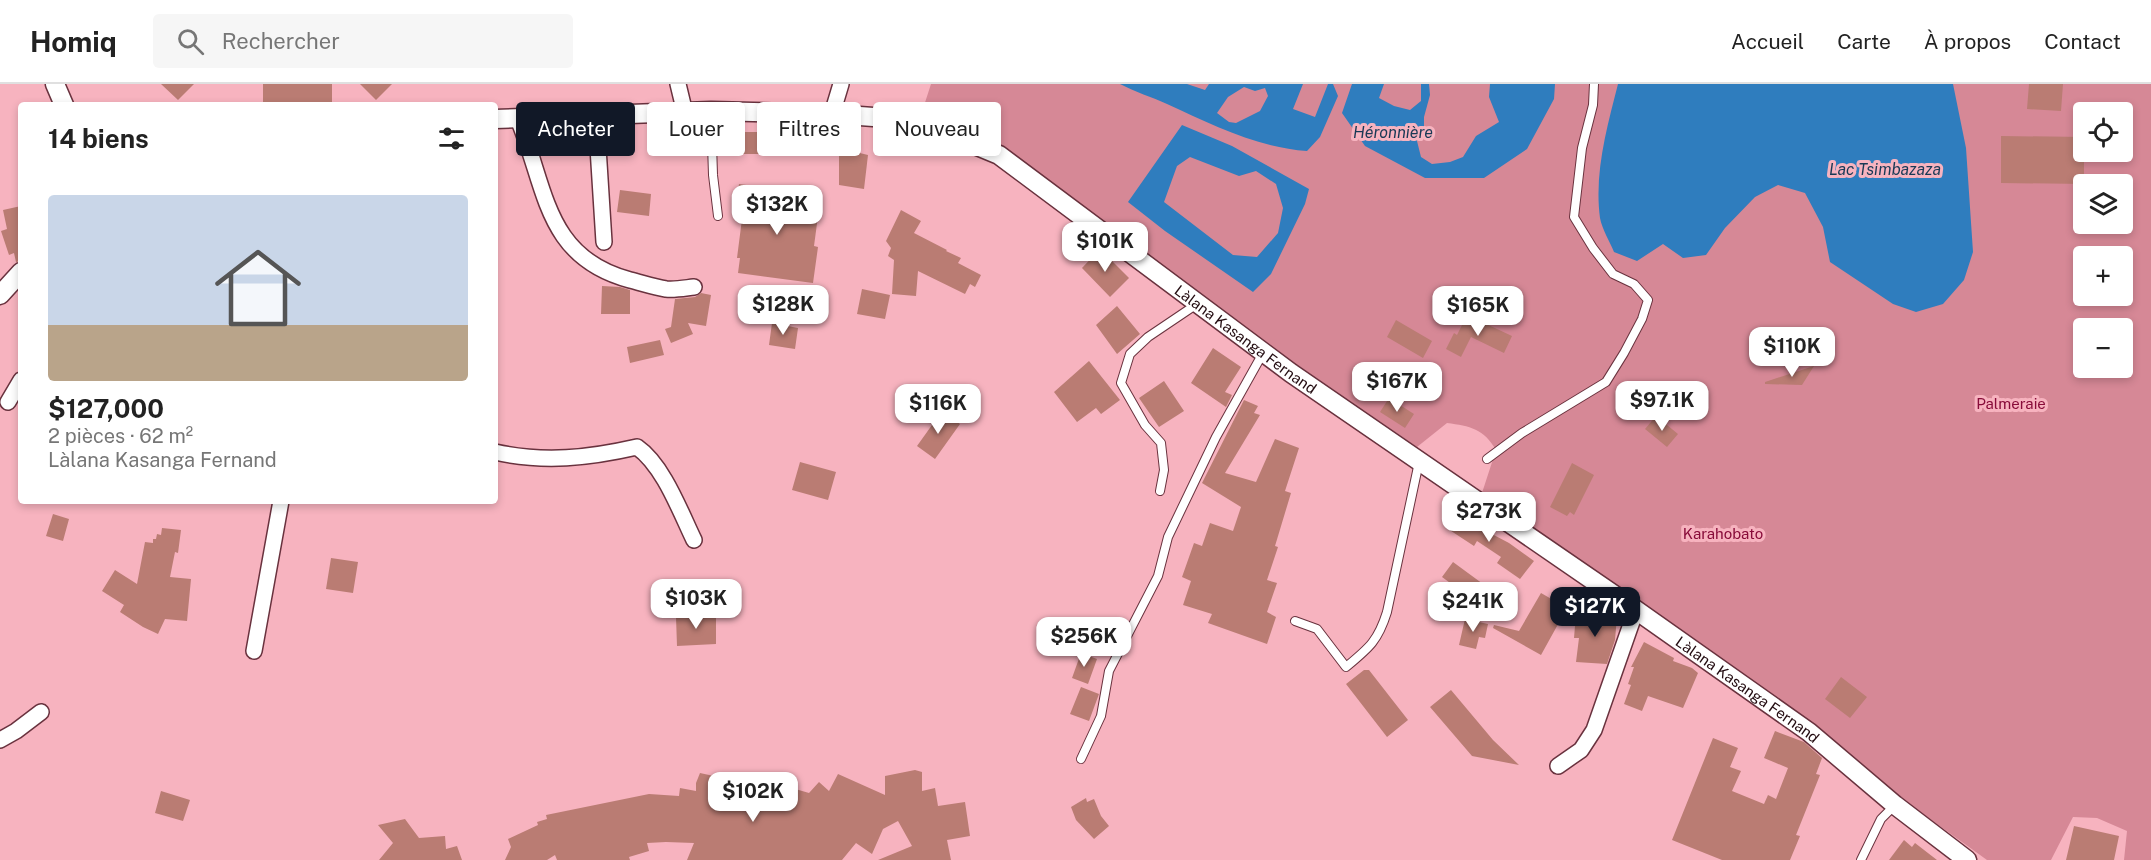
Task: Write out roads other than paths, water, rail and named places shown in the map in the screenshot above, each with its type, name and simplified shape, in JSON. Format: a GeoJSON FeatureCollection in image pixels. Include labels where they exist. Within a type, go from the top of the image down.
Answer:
{"type":"FeatureCollection","features":[{"type":"Feature","properties":{"kind":"street"},"geometry":{"type":"LineString","coordinates":[[55,84],[63,102]]}},
{"type":"Feature","properties":{"kind":"street"},"geometry":{"type":"LineString","coordinates":[[678,84],[682,102]]}},
{"type":"Feature","properties":{"kind":"street"},"geometry":{"type":"LineString","coordinates":[[836,102],[841,84]]}},
{"type":"Feature","properties":{"kind":"street","name":"Làlana Kasanga Fernand"},"geometry":{"type":"LineString","coordinates":[[861,116],[901,119],[924,124],[999,155],[1264,352],[1809,732],[1895,805],[1967,860]]}},
{"type":"Feature","properties":{"kind":"street","name":"Làlana Kasanga Fernand"},"geometry":{"type":"LineString","coordinates":[[498,119],[516,119]]}},
{"type":"Feature","properties":{"kind":"street"},"geometry":{"type":"LineString","coordinates":[[531,156],[556,224],[572,249],[585,260],[612,275],[668,289],[694,287]]}},
{"type":"Feature","properties":{"kind":"street"},"geometry":{"type":"LineString","coordinates":[[599,156],[604,242]]}},
{"type":"Feature","properties":{"kind":"street"},"geometry":{"type":"LineString","coordinates":[[0,295],[18,276]]}},
{"type":"Feature","properties":{"kind":"street"},"geometry":{"type":"LineString","coordinates":[[8,402],[18,385]]}},
{"type":"Feature","properties":{"kind":"street"},"geometry":{"type":"LineString","coordinates":[[498,453],[522,458],[560,459],[637,447],[647,453],[694,540]]}},
{"type":"Feature","properties":{"kind":"street"},"geometry":{"type":"LineString","coordinates":[[254,651],[280,504]]}},
{"type":"Feature","properties":{"kind":"street"},"geometry":{"type":"LineString","coordinates":[[1558,766],[1581,750],[1594,730],[1636,610]]}},
{"type":"Feature","properties":{"kind":"street"},"geometry":{"type":"LineString","coordinates":[[0,740],[41,712]]}},
{"type":"Feature","properties":{"kind":"lane"},"geometry":{"type":"LineString","coordinates":[[1486,459],[1522,433],[1606,382],[1642,319],[1648,300],[1634,284],[1614,274],[1593,248],[1574,217],[1582,148],[1593,105],[1594,84]]}},
{"type":"Feature","properties":{"kind":"lane"},"geometry":{"type":"LineString","coordinates":[[712,156],[718,216]]}},
{"type":"Feature","properties":{"kind":"lane"},"geometry":{"type":"LineString","coordinates":[[1160,491],[1164,470],[1161,443],[1144,425],[1121,383],[1130,354],[1148,337],[1197,304]]}},
{"type":"Feature","properties":{"kind":"lane"},"geometry":{"type":"LineString","coordinates":[[1081,759],[1101,716],[1109,671],[1158,576],[1168,537],[1216,437],[1264,352]]}},
{"type":"Feature","properties":{"kind":"lane"},"geometry":{"type":"LineString","coordinates":[[1295,621],[1317,629],[1346,667],[1363,653],[1381,633],[1419,461]]}},
{"type":"Feature","properties":{"kind":"lane"},"geometry":{"type":"LineString","coordinates":[[1861,860],[1881,819],[1895,805]]}},
{"type":"Feature","properties":{"kind":"water"},"geometry":{"type":"Polygon","coordinates":[[[1120,84],[1187,84],[1205,90],[1209,84],[1303,84],[1293,109],[1315,117],[1328,84],[1333,84],[1338,96],[1320,137],[1307,151],[1271,145],[1235,134],[1120,84]],[[1244,87],[1228,97],[1217,113],[1229,122],[1236,123],[1260,111],[1268,96],[1265,88],[1255,91],[1244,87]]]}},
{"type":"Feature","properties":{"kind":"water","name":"Héronnière"},"geometry":{"type":"Polygon","coordinates":[[[1352,84],[1384,84],[1379,98],[1394,106],[1410,110],[1421,101],[1421,84],[1429,84],[1430,95],[1424,117],[1424,128],[1417,141],[1421,157],[1432,164],[1450,162],[1463,157],[1476,136],[1499,122],[1489,97],[1490,84],[1555,84],[1554,99],[1527,149],[1484,178],[1425,178],[1365,146],[1342,113],[1352,84]]]}},
{"type":"Feature","properties":{"kind":"water","name":"Lac Tsimbazaza"},"geometry":{"type":"Polygon","coordinates":[[[1618,84],[1953,84],[1966,148],[1973,252],[1964,280],[1943,304],[1916,312],[1893,304],[1830,262],[1823,227],[1805,193],[1778,185],[1755,197],[1725,228],[1706,255],[1683,258],[1663,244],[1637,261],[1614,252],[1600,218],[1599,184],[1603,150],[1618,84]]]}},
{"type":"Feature","properties":{"kind":"water"},"geometry":{"type":"Polygon","coordinates":[[[1182,125],[1232,146],[1309,189],[1305,204],[1271,274],[1253,292],[1165,231],[1128,202],[1182,125]],[[1190,157],[1177,166],[1164,202],[1233,255],[1257,257],[1278,233],[1283,208],[1276,184],[1256,171],[1239,176],[1190,157]]]}},
{"type":"Feature","properties":{"kind":"park label","name":"Palmeraie"},"geometry":{"type":"Point","coordinates":[2011,403]}},
{"type":"Feature","properties":{"kind":"park label","name":"Karahobato"},"geometry":{"type":"Point","coordinates":[1723,533]}}]}
